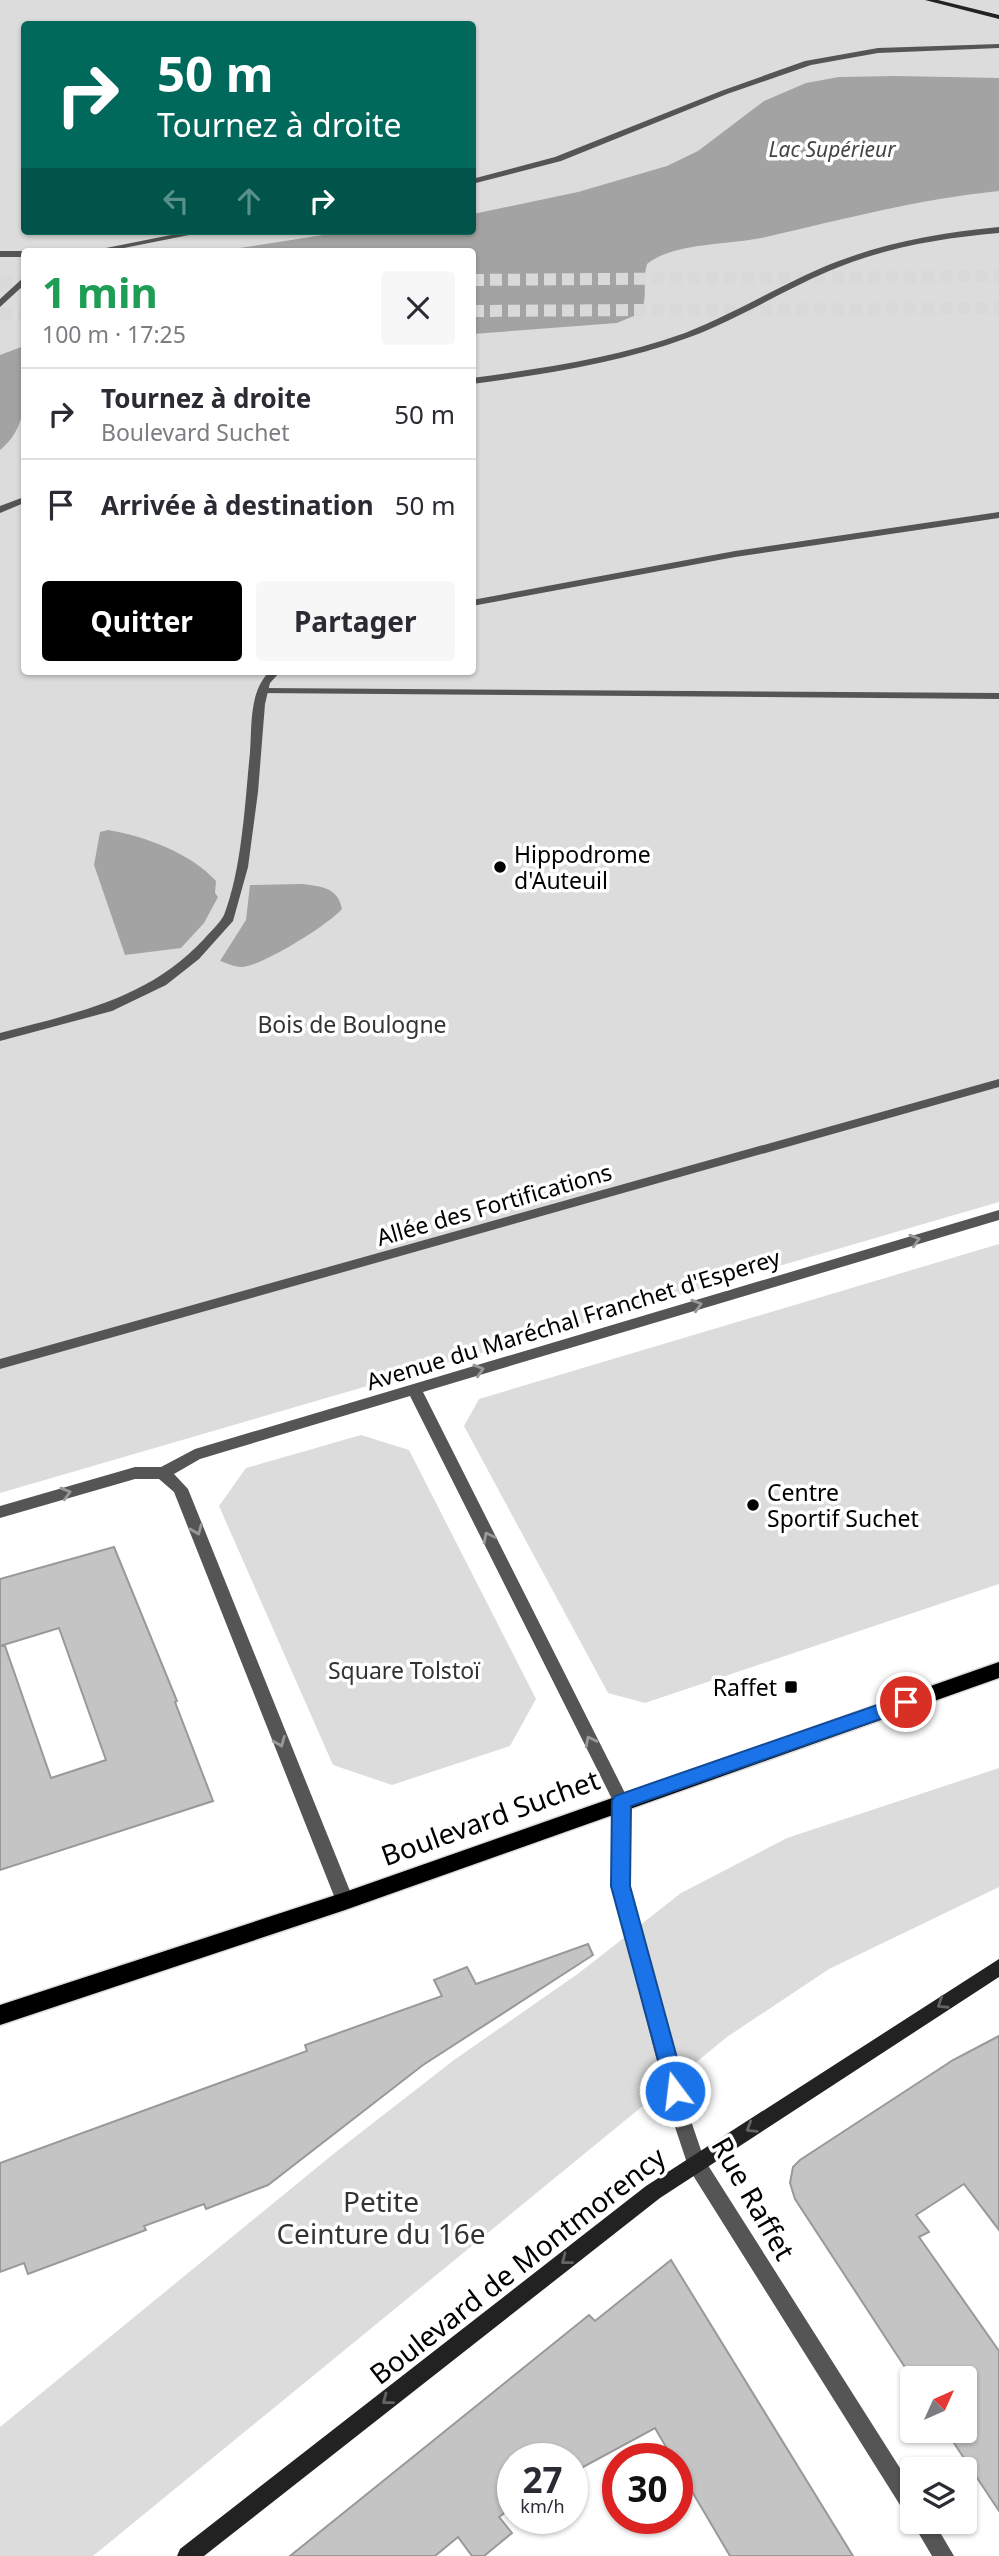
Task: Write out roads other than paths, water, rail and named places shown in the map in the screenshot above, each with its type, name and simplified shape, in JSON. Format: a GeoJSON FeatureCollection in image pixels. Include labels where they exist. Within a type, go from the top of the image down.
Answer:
{"type":"FeatureCollection","features":[{"type":"Feature","properties":{"kind":"main road","name":"Boulevard Suchet"},"geometry":{"type":"LineString","coordinates":[[0,2015],[345,1901],[621,1801],[999,1670]]}},
{"type":"Feature","properties":{"kind":"street"},"geometry":{"type":"LineString","coordinates":[[929,0],[999,17]]}},
{"type":"Feature","properties":{"kind":"street"},"geometry":{"type":"LineString","coordinates":[[476,181],[586,149],[809,62],[859,54],[999,46]]}},
{"type":"Feature","properties":{"kind":"street"},"geometry":{"type":"LineString","coordinates":[[476,380],[605,359],[689,335],[824,270],[875,251],[919,240],[999,230]]}},
{"type":"Feature","properties":{"kind":"street"},"geometry":{"type":"LineString","coordinates":[[112,248],[183,235]]}},
{"type":"Feature","properties":{"kind":"street"},"geometry":{"type":"LineString","coordinates":[[0,254],[21,254]]}},
{"type":"Feature","properties":{"kind":"street"},"geometry":{"type":"LineString","coordinates":[[0,304],[21,283]]}},
{"type":"Feature","properties":{"kind":"street"},"geometry":{"type":"LineString","coordinates":[[0,509],[21,501]]}},
{"type":"Feature","properties":{"kind":"street"},"geometry":{"type":"LineString","coordinates":[[476,602],[735,554],[999,515]]}},
{"type":"Feature","properties":{"kind":"street"},"geometry":{"type":"LineString","coordinates":[[0,1037],[108,1008],[162,982],[195,956],[229,918],[242,867],[262,691],[265,682],[272,675]]}},
{"type":"Feature","properties":{"kind":"street"},"geometry":{"type":"LineString","coordinates":[[262,691],[999,696]]}},
{"type":"Feature","properties":{"kind":"street","name":"Allée des Fortifications"},"geometry":{"type":"LineString","coordinates":[[0,1364],[999,1083]]}},
{"type":"Feature","properties":{"kind":"street","name":"Avenue du Maréchal Franchet d'Esperey"},"geometry":{"type":"LineString","coordinates":[[163,1473],[195,1455],[999,1215]]}},
{"type":"Feature","properties":{"kind":"street"},"geometry":{"type":"LineString","coordinates":[[414,1390],[621,1801]]}},
{"type":"Feature","properties":{"kind":"street"},"geometry":{"type":"LineString","coordinates":[[0,1511],[135,1473],[163,1473],[180,1489],[345,1901]]}},
{"type":"Feature","properties":{"kind":"street","name":"Rue Raffet"},"geometry":{"type":"LineString","coordinates":[[621,1801],[621,1886],[680,2115],[696,2162],[900,2487]]}},
{"type":"Feature","properties":{"kind":"street","name":"Boulevard de Montmorency"},"geometry":{"type":"LineString","coordinates":[[187,2556],[653,2192],[999,1967]]}},
{"type":"Feature","properties":{"kind":"street"},"geometry":{"type":"LineString","coordinates":[[930,2534],[944,2556]]}},
{"type":"Feature","properties":{"kind":"water","name":"Lac Supérieur"},"geometry":{"type":"Polygon","coordinates":[[[839,77],[999,78],[999,191],[911,204],[752,240],[704,245],[672,252],[647,264],[641,313],[617,323],[476,334],[476,248],[240,248],[323,235],[476,235],[476,213],[578,192],[667,166],[698,151],[764,101],[806,83],[839,77]]]}},
{"type":"Feature","properties":{"kind":"water"},"geometry":{"type":"Polygon","coordinates":[[[21,347],[21,418],[10,440],[0,450],[0,355],[21,347]]]}},
{"type":"Feature","properties":{"kind":"water"},"geometry":{"type":"Polygon","coordinates":[[[108,830],[166,847],[194,862],[216,881],[215,893],[218,897],[204,923],[181,948],[125,955],[94,865],[100,832],[108,830]]]}},
{"type":"Feature","properties":{"kind":"water"},"geometry":{"type":"Polygon","coordinates":[[[301,884],[332,892],[337,896],[342,909],[309,934],[263,960],[241,967],[220,961],[246,920],[250,885],[301,884]]]}},
{"type":"Feature","properties":{"kind":"tunnel"},"geometry":{"type":"LineString","coordinates":[[476,280],[999,276]]}},
{"type":"Feature","properties":{"kind":"tunnel"},"geometry":{"type":"LineString","coordinates":[[0,283],[21,283]]}},
{"type":"Feature","properties":{"kind":"tunnel"},"geometry":{"type":"LineString","coordinates":[[476,311],[999,308]]}},
{"type":"Feature","properties":{"kind":"tunnel"},"geometry":{"type":"LineString","coordinates":[[0,314],[21,314]]}},
{"type":"Feature","properties":{"kind":"place","name":"Hippodrome d'Auteuil"},"geometry":{"type":"Point","coordinates":[500,867]}},
{"type":"Feature","properties":{"kind":"place","name":"Centre Sportif Suchet"},"geometry":{"type":"Point","coordinates":[753,1505]}},
{"type":"Feature","properties":{"kind":"place","name":"Raffet"},"geometry":{"type":"Point","coordinates":[791,1687]}},
{"type":"Feature","properties":{"kind":"park label","name":"Bois de Boulogne"},"geometry":{"type":"Point","coordinates":[352,1024]}},
{"type":"Feature","properties":{"kind":"park label","name":"Square Tolstoï"},"geometry":{"type":"Point","coordinates":[404,1670]}},
{"type":"Feature","properties":{"kind":"park label","name":"Petite Ceinture du 16e"},"geometry":{"type":"Point","coordinates":[381,2217]}}]}
